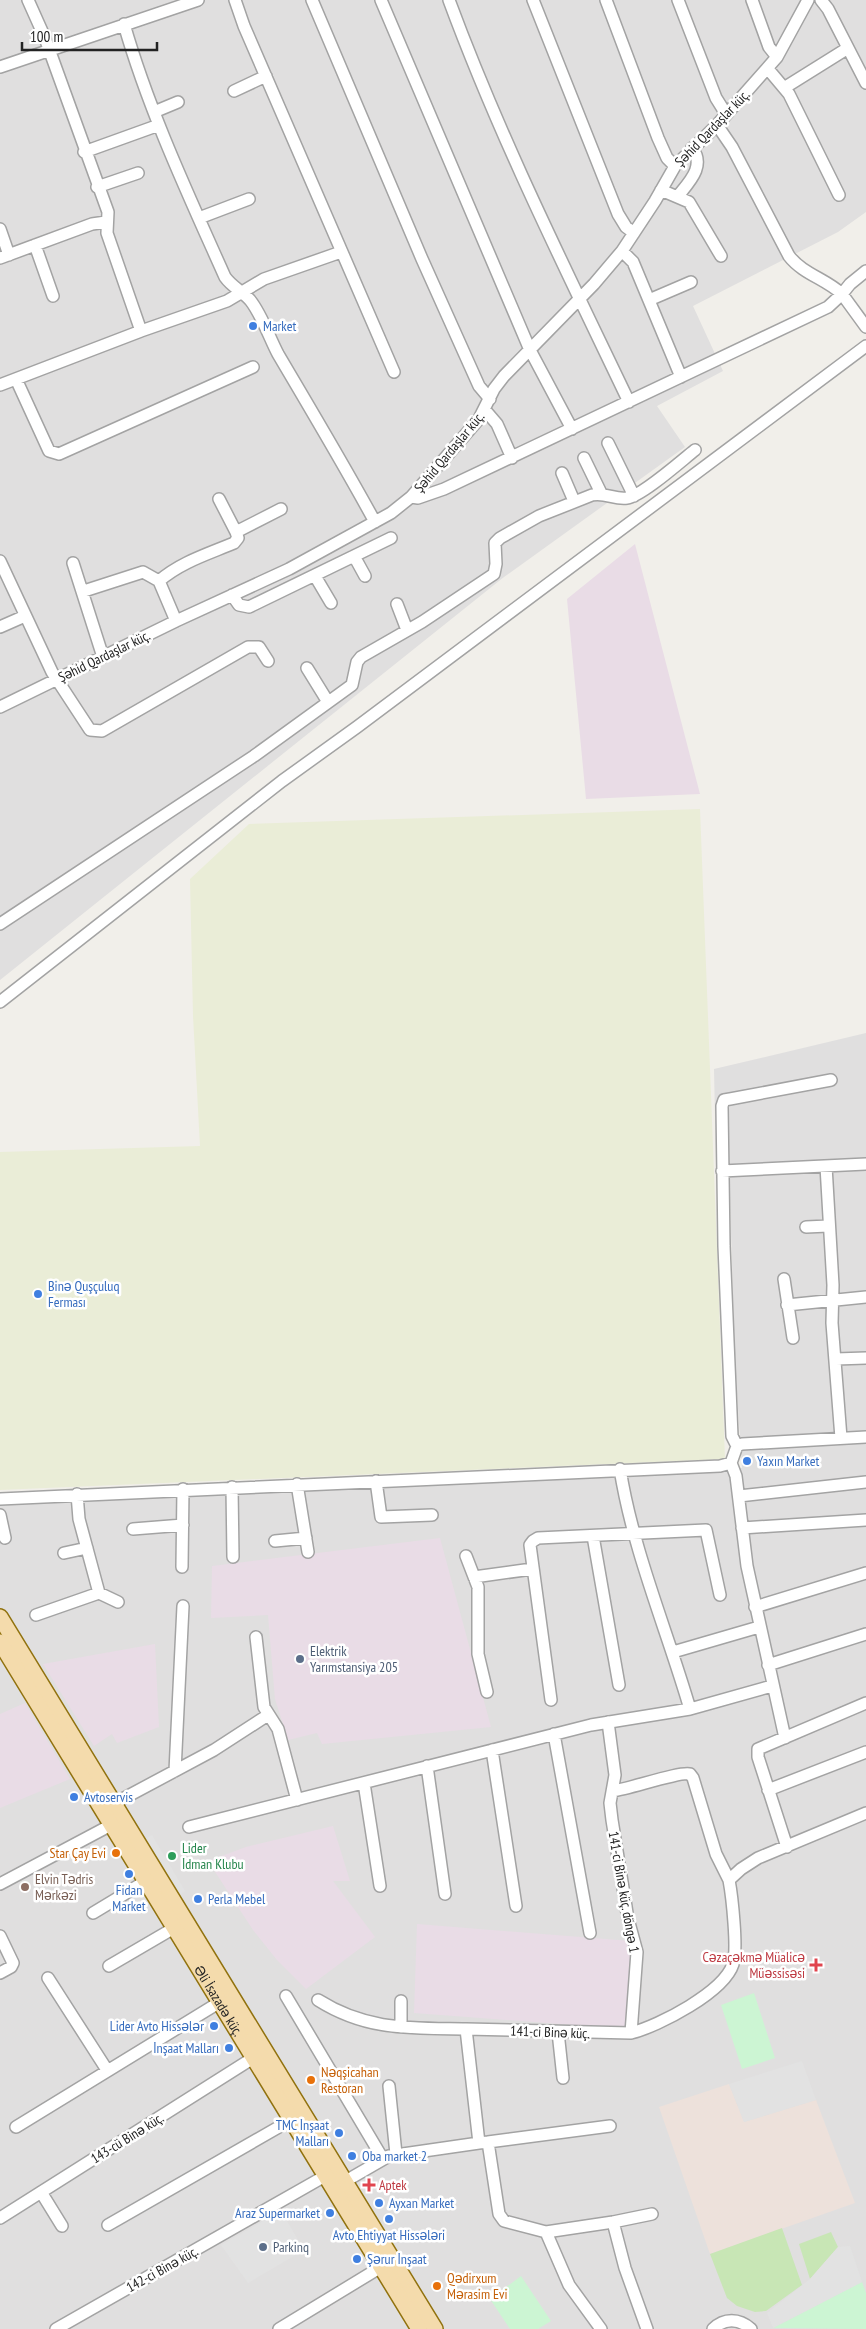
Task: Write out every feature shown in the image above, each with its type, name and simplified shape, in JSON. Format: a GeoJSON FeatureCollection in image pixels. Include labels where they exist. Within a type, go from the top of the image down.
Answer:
{"type":"FeatureCollection","features":[{"type":"Feature","properties":{"kind":"main road"},"geometry":{"type":"LineString","coordinates":[[0,1617],[116,1822]]}},
{"type":"Feature","properties":{"kind":"main road"},"geometry":{"type":"LineString","coordinates":[[0,1642],[108,1807]]}},
{"type":"Feature","properties":{"kind":"main road","name":"Əli İsazadə küç."},"geometry":{"type":"LineString","coordinates":[[116,1822],[146,1881],[291,2120],[331,2172]]}},
{"type":"Feature","properties":{"kind":"main road","name":"Əli İsazadə küç."},"geometry":{"type":"LineString","coordinates":[[116,1822],[331,2172]]}},
{"type":"Feature","properties":{"kind":"main road"},"geometry":{"type":"LineString","coordinates":[[331,2172],[435,2329]]}},
{"type":"Feature","properties":{"kind":"main road"},"geometry":{"type":"LineString","coordinates":[[339,2185],[381,2267],[419,2329]]}},
{"type":"Feature","properties":{"kind":"street"},"geometry":{"type":"LineString","coordinates":[[28,0],[49,50],[84,152],[108,212],[106,222],[107,233],[142,331]]}},
{"type":"Feature","properties":{"kind":"street"},"geometry":{"type":"LineString","coordinates":[[0,67],[124,24],[169,4],[198,0]]}},
{"type":"Feature","properties":{"kind":"street"},"geometry":{"type":"LineString","coordinates":[[235,0],[341,252],[394,372]]}},
{"type":"Feature","properties":{"kind":"street"},"geometry":{"type":"LineString","coordinates":[[312,0],[422,259],[479,386],[490,398]]}},
{"type":"Feature","properties":{"kind":"street"},"geometry":{"type":"LineString","coordinates":[[381,0],[530,350],[572,429]]}},
{"type":"Feature","properties":{"kind":"street"},"geometry":{"type":"LineString","coordinates":[[449,0],[498,121],[630,402]]}},
{"type":"Feature","properties":{"kind":"street"},"geometry":{"type":"LineString","coordinates":[[533,0],[618,214],[626,226],[634,232]]}},
{"type":"Feature","properties":{"kind":"street"},"geometry":{"type":"LineString","coordinates":[[606,0],[658,138],[668,158],[675,166]]}},
{"type":"Feature","properties":{"kind":"street"},"geometry":{"type":"LineString","coordinates":[[678,0],[716,98],[726,114]]}},
{"type":"Feature","properties":{"kind":"street"},"geometry":{"type":"LineString","coordinates":[[752,0],[769,47],[777,57]]}},
{"type":"Feature","properties":{"kind":"street","name":"Şəhid Qardaşlar küç."},"geometry":{"type":"LineString","coordinates":[[0,707],[330,548],[375,522],[411,497],[485,410],[504,376],[580,299],[622,251],[675,166],[717,125],[768,69],[777,57],[808,0]]}},
{"type":"Feature","properties":{"kind":"street"},"geometry":{"type":"LineString","coordinates":[[821,0],[828,9],[866,83]]}},
{"type":"Feature","properties":{"kind":"street"},"geometry":{"type":"LineString","coordinates":[[124,24],[159,125],[225,277],[230,285],[253,305],[278,353],[340,457],[375,522]]}},
{"type":"Feature","properties":{"kind":"street"},"geometry":{"type":"LineString","coordinates":[[784,88],[848,48]]}},
{"type":"Feature","properties":{"kind":"street"},"geometry":{"type":"LineString","coordinates":[[768,69],[789,94],[839,195]]}},
{"type":"Feature","properties":{"kind":"street"},"geometry":{"type":"LineString","coordinates":[[234,91],[266,76]]}},
{"type":"Feature","properties":{"kind":"street"},"geometry":{"type":"LineString","coordinates":[[154,112],[178,102]]}},
{"type":"Feature","properties":{"kind":"street"},"geometry":{"type":"LineString","coordinates":[[84,152],[159,125]]}},
{"type":"Feature","properties":{"kind":"street"},"geometry":{"type":"LineString","coordinates":[[717,125],[732,147],[789,256],[797,266],[842,294],[866,327]]}},
{"type":"Feature","properties":{"kind":"street"},"geometry":{"type":"LineString","coordinates":[[678,196],[696,172],[697,159],[692,148]]}},
{"type":"Feature","properties":{"kind":"street"},"geometry":{"type":"LineString","coordinates":[[98,187],[138,173]]}},
{"type":"Feature","properties":{"kind":"street"},"geometry":{"type":"LineString","coordinates":[[661,190],[678,196],[693,207],[721,256]]}},
{"type":"Feature","properties":{"kind":"street"},"geometry":{"type":"LineString","coordinates":[[199,218],[249,199]]}},
{"type":"Feature","properties":{"kind":"street"},"geometry":{"type":"LineString","coordinates":[[0,229],[4,256],[92,224],[106,222]]}},
{"type":"Feature","properties":{"kind":"street"},"geometry":{"type":"LineString","coordinates":[[35,245],[53,296]]}},
{"type":"Feature","properties":{"kind":"street"},"geometry":{"type":"LineString","coordinates":[[622,251],[633,262],[681,377]]}},
{"type":"Feature","properties":{"kind":"street"},"geometry":{"type":"LineString","coordinates":[[0,385],[227,301],[264,280],[341,252]]}},
{"type":"Feature","properties":{"kind":"street"},"geometry":{"type":"LineString","coordinates":[[411,497],[418,498],[435,492],[512,458],[828,307],[850,284],[866,271]]}},
{"type":"Feature","properties":{"kind":"street"},"geometry":{"type":"LineString","coordinates":[[649,300],[691,282]]}},
{"type":"Feature","properties":{"kind":"street"},"geometry":{"type":"LineString","coordinates":[[0,1002],[282,782],[866,346]]}},
{"type":"Feature","properties":{"kind":"street"},"geometry":{"type":"LineString","coordinates":[[16,379],[49,452],[59,454],[253,367]]}},
{"type":"Feature","properties":{"kind":"street"},"geometry":{"type":"LineString","coordinates":[[485,410],[497,424],[512,458]]}},
{"type":"Feature","properties":{"kind":"street"},"geometry":{"type":"LineString","coordinates":[[608,443],[634,496]]}},
{"type":"Feature","properties":{"kind":"street"},"geometry":{"type":"LineString","coordinates":[[0,924],[254,756],[352,685],[357,662],[361,657],[494,574],[496,564],[495,543],[500,538],[539,516],[574,501],[601,493],[621,498],[634,496],[695,450]]}},
{"type":"Feature","properties":{"kind":"street"},"geometry":{"type":"LineString","coordinates":[[584,458],[601,493]]}},
{"type":"Feature","properties":{"kind":"street"},"geometry":{"type":"LineString","coordinates":[[562,473],[574,501]]}},
{"type":"Feature","properties":{"kind":"street"},"geometry":{"type":"LineString","coordinates":[[160,581],[172,570],[184,563],[234,543],[238,538],[219,499]]}},
{"type":"Feature","properties":{"kind":"street"},"geometry":{"type":"LineString","coordinates":[[236,532],[281,508]]}},
{"type":"Feature","properties":{"kind":"street"},"geometry":{"type":"LineString","coordinates":[[232,595],[238,605],[248,607],[391,538]]}},
{"type":"Feature","properties":{"kind":"street"},"geometry":{"type":"LineString","coordinates":[[354,556],[365,576]]}},
{"type":"Feature","properties":{"kind":"street"},"geometry":{"type":"LineString","coordinates":[[0,560],[24,616],[56,679],[90,730],[102,731],[248,647],[259,647],[268,661]]}},
{"type":"Feature","properties":{"kind":"street"},"geometry":{"type":"LineString","coordinates":[[74,563],[103,657]]}},
{"type":"Feature","properties":{"kind":"street"},"geometry":{"type":"LineString","coordinates":[[84,591],[143,572],[160,581],[176,621]]}},
{"type":"Feature","properties":{"kind":"street"},"geometry":{"type":"LineString","coordinates":[[315,576],[330,604]]}},
{"type":"Feature","properties":{"kind":"street"},"geometry":{"type":"LineString","coordinates":[[397,604],[407,630]]}},
{"type":"Feature","properties":{"kind":"street"},"geometry":{"type":"LineString","coordinates":[[0,627],[24,616]]}},
{"type":"Feature","properties":{"kind":"street"},"geometry":{"type":"LineString","coordinates":[[307,668],[328,702]]}},
{"type":"Feature","properties":{"kind":"street"},"geometry":{"type":"LineString","coordinates":[[785,1738],[755,1607],[742,1528],[736,1476],[731,1463],[737,1446],[732,1436],[725,1284],[722,1106],[724,1100],[831,1080]]}},
{"type":"Feature","properties":{"kind":"street"},"geometry":{"type":"LineString","coordinates":[[722,1171],[866,1164]]}},
{"type":"Feature","properties":{"kind":"street"},"geometry":{"type":"LineString","coordinates":[[826,1166],[832,1323],[841,1438]]}},
{"type":"Feature","properties":{"kind":"street"},"geometry":{"type":"LineString","coordinates":[[806,1227],[828,1226]]}},
{"type":"Feature","properties":{"kind":"street"},"geometry":{"type":"LineString","coordinates":[[784,1279],[793,1338]]}},
{"type":"Feature","properties":{"kind":"street"},"geometry":{"type":"LineString","coordinates":[[787,1305],[866,1297]]}},
{"type":"Feature","properties":{"kind":"street"},"geometry":{"type":"LineString","coordinates":[[836,1358],[866,1358]]}},
{"type":"Feature","properties":{"kind":"street"},"geometry":{"type":"LineString","coordinates":[[737,1446],[751,1443],[866,1437]]}},
{"type":"Feature","properties":{"kind":"street"},"geometry":{"type":"LineString","coordinates":[[0,1499],[376,1480],[720,1466],[731,1463]]}},
{"type":"Feature","properties":{"kind":"street"},"geometry":{"type":"LineString","coordinates":[[620,1469],[624,1499],[634,1534],[674,1652],[690,1709]]}},
{"type":"Feature","properties":{"kind":"street"},"geometry":{"type":"LineString","coordinates":[[376,1480],[381,1516],[432,1515]]}},
{"type":"Feature","properties":{"kind":"street"},"geometry":{"type":"LineString","coordinates":[[739,1496],[866,1482]]}},
{"type":"Feature","properties":{"kind":"street"},"geometry":{"type":"LineString","coordinates":[[297,1484],[308,1552]]}},
{"type":"Feature","properties":{"kind":"street"},"geometry":{"type":"LineString","coordinates":[[232,1487],[233,1557]]}},
{"type":"Feature","properties":{"kind":"street"},"geometry":{"type":"LineString","coordinates":[[182,1567],[183,1489]]}},
{"type":"Feature","properties":{"kind":"street"},"geometry":{"type":"LineString","coordinates":[[77,1494],[79,1519],[99,1593]]}},
{"type":"Feature","properties":{"kind":"street"},"geometry":{"type":"LineString","coordinates":[[0,1515],[5,1538]]}},
{"type":"Feature","properties":{"kind":"street"},"geometry":{"type":"LineString","coordinates":[[742,1528],[866,1520]]}},
{"type":"Feature","properties":{"kind":"street"},"geometry":{"type":"LineString","coordinates":[[133,1529],[183,1525]]}},
{"type":"Feature","properties":{"kind":"street"},"geometry":{"type":"LineString","coordinates":[[551,1700],[532,1569],[530,1545],[533,1541],[538,1538],[706,1530],[720,1595]]}},
{"type":"Feature","properties":{"kind":"street"},"geometry":{"type":"LineString","coordinates":[[593,1536],[619,1685]]}},
{"type":"Feature","properties":{"kind":"street"},"geometry":{"type":"LineString","coordinates":[[275,1541],[306,1538]]}},
{"type":"Feature","properties":{"kind":"street"},"geometry":{"type":"LineString","coordinates":[[64,1553],[87,1548]]}},
{"type":"Feature","properties":{"kind":"street"},"geometry":{"type":"LineString","coordinates":[[466,1556],[479,1596],[478,1654],[487,1692]]}},
{"type":"Feature","properties":{"kind":"street"},"geometry":{"type":"LineString","coordinates":[[474,1577],[532,1569]]}},
{"type":"Feature","properties":{"kind":"street"},"geometry":{"type":"LineString","coordinates":[[755,1607],[866,1573]]}},
{"type":"Feature","properties":{"kind":"street"},"geometry":{"type":"LineString","coordinates":[[36,1615],[99,1593],[118,1602]]}},
{"type":"Feature","properties":{"kind":"street"},"geometry":{"type":"LineString","coordinates":[[175,1771],[183,1606]]}},
{"type":"Feature","properties":{"kind":"street"},"geometry":{"type":"LineString","coordinates":[[674,1652],[759,1627]]}},
{"type":"Feature","properties":{"kind":"street"},"geometry":{"type":"LineString","coordinates":[[768,1665],[866,1634]]}},
{"type":"Feature","properties":{"kind":"street"},"geometry":{"type":"LineString","coordinates":[[256,1637],[261,1696],[268,1715],[278,1729],[297,1800]]}},
{"type":"Feature","properties":{"kind":"street"},"geometry":{"type":"LineString","coordinates":[[189,1827],[554,1734],[608,1722],[690,1709],[772,1686]]}},
{"type":"Feature","properties":{"kind":"street"},"geometry":{"type":"LineString","coordinates":[[787,1847],[758,1757],[758,1749],[866,1703]]}},
{"type":"Feature","properties":{"kind":"street"},"geometry":{"type":"LineString","coordinates":[[108,1807],[236,1736],[268,1715]]}},
{"type":"Feature","properties":{"kind":"street","name":"141-ci Binə küç. döngə 1"},"geometry":{"type":"LineString","coordinates":[[608,1722],[615,1775],[610,1803],[612,1820],[628,1919],[637,1952],[631,2033]]}},
{"type":"Feature","properties":{"kind":"street"},"geometry":{"type":"LineString","coordinates":[[554,1734],[590,1933]]}},
{"type":"Feature","properties":{"kind":"street"},"geometry":{"type":"LineString","coordinates":[[492,1750],[516,1906]]}},
{"type":"Feature","properties":{"kind":"street"},"geometry":{"type":"LineString","coordinates":[[768,1790],[866,1752]]}},
{"type":"Feature","properties":{"kind":"street"},"geometry":{"type":"LineString","coordinates":[[427,1766],[445,1894]]}},
{"type":"Feature","properties":{"kind":"street"},"geometry":{"type":"LineString","coordinates":[[613,1791],[638,1787],[680,1774],[690,1774],[693,1778],[716,1854],[729,1880],[748,1863],[866,1813]]}},
{"type":"Feature","properties":{"kind":"street"},"geometry":{"type":"LineString","coordinates":[[364,1783],[380,1886]]}},
{"type":"Feature","properties":{"kind":"street"},"geometry":{"type":"LineString","coordinates":[[0,1884],[116,1822]]}},
{"type":"Feature","properties":{"kind":"street","name":"141-ci Binə küç."},"geometry":{"type":"LineString","coordinates":[[318,2000],[334,2010],[371,2024],[401,2027],[631,2033],[649,2028],[691,2006],[731,1969],[735,1956],[729,1880]]}},
{"type":"Feature","properties":{"kind":"street"},"geometry":{"type":"LineString","coordinates":[[93,1913],[146,1881]]}},
{"type":"Feature","properties":{"kind":"street"},"geometry":{"type":"LineString","coordinates":[[109,1966],[174,1928]]}},
{"type":"Feature","properties":{"kind":"street"},"geometry":{"type":"LineString","coordinates":[[0,1936],[13,1963],[11,1967],[0,1973]]}},
{"type":"Feature","properties":{"kind":"street"},"geometry":{"type":"LineString","coordinates":[[48,1978],[107,2070]]}},
{"type":"Feature","properties":{"kind":"street"},"geometry":{"type":"LineString","coordinates":[[286,1996],[383,2159]]}},
{"type":"Feature","properties":{"kind":"street"},"geometry":{"type":"LineString","coordinates":[[401,2001],[401,2027]]}},
{"type":"Feature","properties":{"kind":"street"},"geometry":{"type":"LineString","coordinates":[[16,2127],[220,2002]]}},
{"type":"Feature","properties":{"kind":"street"},"geometry":{"type":"LineString","coordinates":[[466,2029],[484,2142],[501,2218],[520,2226],[546,2232],[652,2214]]}},
{"type":"Feature","properties":{"kind":"street"},"geometry":{"type":"LineString","coordinates":[[558,2032],[563,2078]]}},
{"type":"Feature","properties":{"kind":"street","name":"143-cü Binə küç."},"geometry":{"type":"LineString","coordinates":[[0,2218],[253,2058]]}},
{"type":"Feature","properties":{"kind":"street"},"geometry":{"type":"LineString","coordinates":[[389,2086],[396,2154]]}},
{"type":"Feature","properties":{"kind":"street"},"geometry":{"type":"LineString","coordinates":[[108,2225],[291,2120]]}},
{"type":"Feature","properties":{"kind":"street"},"geometry":{"type":"LineString","coordinates":[[339,2185],[383,2159],[396,2154],[610,2126]]}},
{"type":"Feature","properties":{"kind":"street","name":"142-ci Binə küç."},"geometry":{"type":"LineString","coordinates":[[56,2329],[331,2172]]}},
{"type":"Feature","properties":{"kind":"street"},"geometry":{"type":"LineString","coordinates":[[41,2192],[62,2226]]}},
{"type":"Feature","properties":{"kind":"street"},"geometry":{"type":"LineString","coordinates":[[613,2222],[646,2329]]}},
{"type":"Feature","properties":{"kind":"street"},"geometry":{"type":"LineString","coordinates":[[546,2232],[569,2284],[601,2329]]}},
{"type":"Feature","properties":{"kind":"street"},"geometry":{"type":"LineString","coordinates":[[278,2329],[381,2267]]}},
{"type":"Feature","properties":{"kind":"street"},"geometry":{"type":"LineString","coordinates":[[713,2329],[722,2322],[732,2320],[743,2323],[751,2329]]}},
{"type":"Feature","properties":{"kind":"shaded area"},"geometry":{"type":"Polygon","coordinates":[[[0,0],[866,0],[866,212],[838,232],[693,306],[723,371],[657,406],[685,447],[504,577],[0,980],[0,0]]]}},
{"type":"Feature","properties":{"kind":"shaded area"},"geometry":{"type":"Polygon","coordinates":[[[635,544],[700,794],[586,799],[567,599],[635,544]]]}},
{"type":"Feature","properties":{"kind":"shaded area"},"geometry":{"type":"Polygon","coordinates":[[[866,1033],[866,2329],[0,2329],[0,1504],[742,1468],[735,1363],[729,1167],[716,1165],[714,1069],[866,1033]]]}},
{"type":"Feature","properties":{"kind":"shaded area","name":"Elektrik Yarımstansiya 205"},"geometry":{"type":"Polygon","coordinates":[[[440,1538],[491,1727],[322,1744],[317,1733],[288,1740],[275,1699],[268,1615],[211,1618],[212,1566],[440,1538]]]}},
{"type":"Feature","properties":{"kind":"shaded area"},"geometry":{"type":"Polygon","coordinates":[[[155,1644],[159,1727],[117,1743],[112,1734],[94,1746],[43,1664],[155,1644]]]}},
{"type":"Feature","properties":{"kind":"shaded area"},"geometry":{"type":"Polygon","coordinates":[[[25,1703],[70,1779],[0,1808],[0,1714],[25,1703]]]}},
{"type":"Feature","properties":{"kind":"shaded area"},"geometry":{"type":"Polygon","coordinates":[[[333,1826],[350,1881],[333,1881],[375,1937],[306,1989],[277,1960],[253,1930],[208,1861],[246,1847],[333,1826]]]}},
{"type":"Feature","properties":{"kind":"shaded area"},"geometry":{"type":"Polygon","coordinates":[[[152,1835],[185,1891],[177,1897],[143,1840],[152,1835]]]}},
{"type":"Feature","properties":{"kind":"shaded area"},"geometry":{"type":"Polygon","coordinates":[[[417,1924],[631,1941],[626,2029],[414,2013],[417,1924]]]}},
{"type":"Feature","properties":{"kind":"shaded area"},"geometry":{"type":"Polygon","coordinates":[[[802,2061],[816,2100],[744,2122],[729,2084],[802,2061]]]}},
{"type":"Feature","properties":{"kind":"shaded area"},"geometry":{"type":"Polygon","coordinates":[[[729,2084],[744,2122],[816,2100],[855,2203],[710,2254],[659,2107],[729,2084]]]}},
{"type":"Feature","properties":{"kind":"shaded area","name":"Parkinq"},"geometry":{"type":"Polygon","coordinates":[[[281,2211],[304,2250],[248,2283],[221,2245],[281,2211]]]}},
{"type":"Feature","properties":{"kind":"shaded area"},"geometry":{"type":"Polygon","coordinates":[[[850,2246],[862,2282],[773,2328],[767,2313],[810,2279],[838,2247],[850,2246]]]}},
{"type":"Feature","properties":{"kind":"green space","name":"Binə Quşçuluq Ferması"},"geometry":{"type":"Polygon","coordinates":[[[700,809],[725,1459],[0,1490],[0,1152],[200,1146],[193,1016],[190,879],[249,824],[700,809]]]}},
{"type":"Feature","properties":{"kind":"green space"},"geometry":{"type":"Polygon","coordinates":[[[754,1993],[775,2058],[742,2069],[721,2005],[754,1993]]]}},
{"type":"Feature","properties":{"kind":"green space"},"geometry":{"type":"Polygon","coordinates":[[[782,2228],[802,2285],[766,2311],[755,2312],[737,2306],[727,2298],[710,2254],[782,2228]]]}},
{"type":"Feature","properties":{"kind":"green space"},"geometry":{"type":"Polygon","coordinates":[[[831,2232],[838,2247],[810,2279],[799,2244],[831,2232]]]}},
{"type":"Feature","properties":{"kind":"green space"},"geometry":{"type":"Polygon","coordinates":[[[521,2276],[551,2321],[538,2329],[510,2329],[490,2299],[521,2276]]]}},
{"type":"Feature","properties":{"kind":"green space"},"geometry":{"type":"Polygon","coordinates":[[[862,2282],[866,2293],[866,2329],[773,2328],[862,2282]]]}},
{"type":"Feature","properties":{"kind":"place","name":"Market"},"geometry":{"type":"Point","coordinates":[253,326]}},
{"type":"Feature","properties":{"kind":"place","name":"Binə Quşçuluq Ferması"},"geometry":{"type":"Point","coordinates":[38,1294]}},
{"type":"Feature","properties":{"kind":"place","name":"Yaxın Market"},"geometry":{"type":"Point","coordinates":[747,1461]}},
{"type":"Feature","properties":{"kind":"place","name":"Elektrik Yarımstansiya 205"},"geometry":{"type":"Point","coordinates":[300,1659]}},
{"type":"Feature","properties":{"kind":"place","name":"Avtoservis"},"geometry":{"type":"Point","coordinates":[74,1797]}},
{"type":"Feature","properties":{"kind":"place","name":"Star Çay Evi"},"geometry":{"type":"Point","coordinates":[116,1853]}},
{"type":"Feature","properties":{"kind":"place","name":"Lider İdman Klubu"},"geometry":{"type":"Point","coordinates":[172,1856]}},
{"type":"Feature","properties":{"kind":"place","name":"Fidan Market"},"geometry":{"type":"Point","coordinates":[129,1874]}},
{"type":"Feature","properties":{"kind":"place","name":"Elvin Tədris Mərkəzi"},"geometry":{"type":"Point","coordinates":[25,1887]}},
{"type":"Feature","properties":{"kind":"place","name":"Perla Mebel"},"geometry":{"type":"Point","coordinates":[198,1899]}},
{"type":"Feature","properties":{"kind":"place","name":"Cəzaçəkmə Müalicə Müəssisəsi"},"geometry":{"type":"Point","coordinates":[816,1965]}},
{"type":"Feature","properties":{"kind":"place","name":"Lider Avto Hissələr"},"geometry":{"type":"Point","coordinates":[214,2026]}},
{"type":"Feature","properties":{"kind":"place","name":"İnşaat Malları"},"geometry":{"type":"Point","coordinates":[229,2048]}},
{"type":"Feature","properties":{"kind":"place","name":"Nəqşicahan Restoran"},"geometry":{"type":"Point","coordinates":[311,2080]}},
{"type":"Feature","properties":{"kind":"place","name":"TMC İnşaat Malları"},"geometry":{"type":"Point","coordinates":[339,2133]}},
{"type":"Feature","properties":{"kind":"place","name":"Oba market 2"},"geometry":{"type":"Point","coordinates":[352,2156]}},
{"type":"Feature","properties":{"kind":"place","name":"Aptek"},"geometry":{"type":"Point","coordinates":[369,2185]}},
{"type":"Feature","properties":{"kind":"place","name":"Ayxan Market"},"geometry":{"type":"Point","coordinates":[379,2203]}},
{"type":"Feature","properties":{"kind":"place","name":"Araz Supermarket"},"geometry":{"type":"Point","coordinates":[330,2213]}},
{"type":"Feature","properties":{"kind":"place","name":"Avto Ehtiyyat Hissələri"},"geometry":{"type":"Point","coordinates":[389,2219]}},
{"type":"Feature","properties":{"kind":"place","name":"Parkinq"},"geometry":{"type":"Point","coordinates":[263,2247]}},
{"type":"Feature","properties":{"kind":"place","name":"Şərur İnşaat"},"geometry":{"type":"Point","coordinates":[357,2259]}},
{"type":"Feature","properties":{"kind":"place","name":"Qədirxum Mərasim Evi"},"geometry":{"type":"Point","coordinates":[437,2286]}}]}
